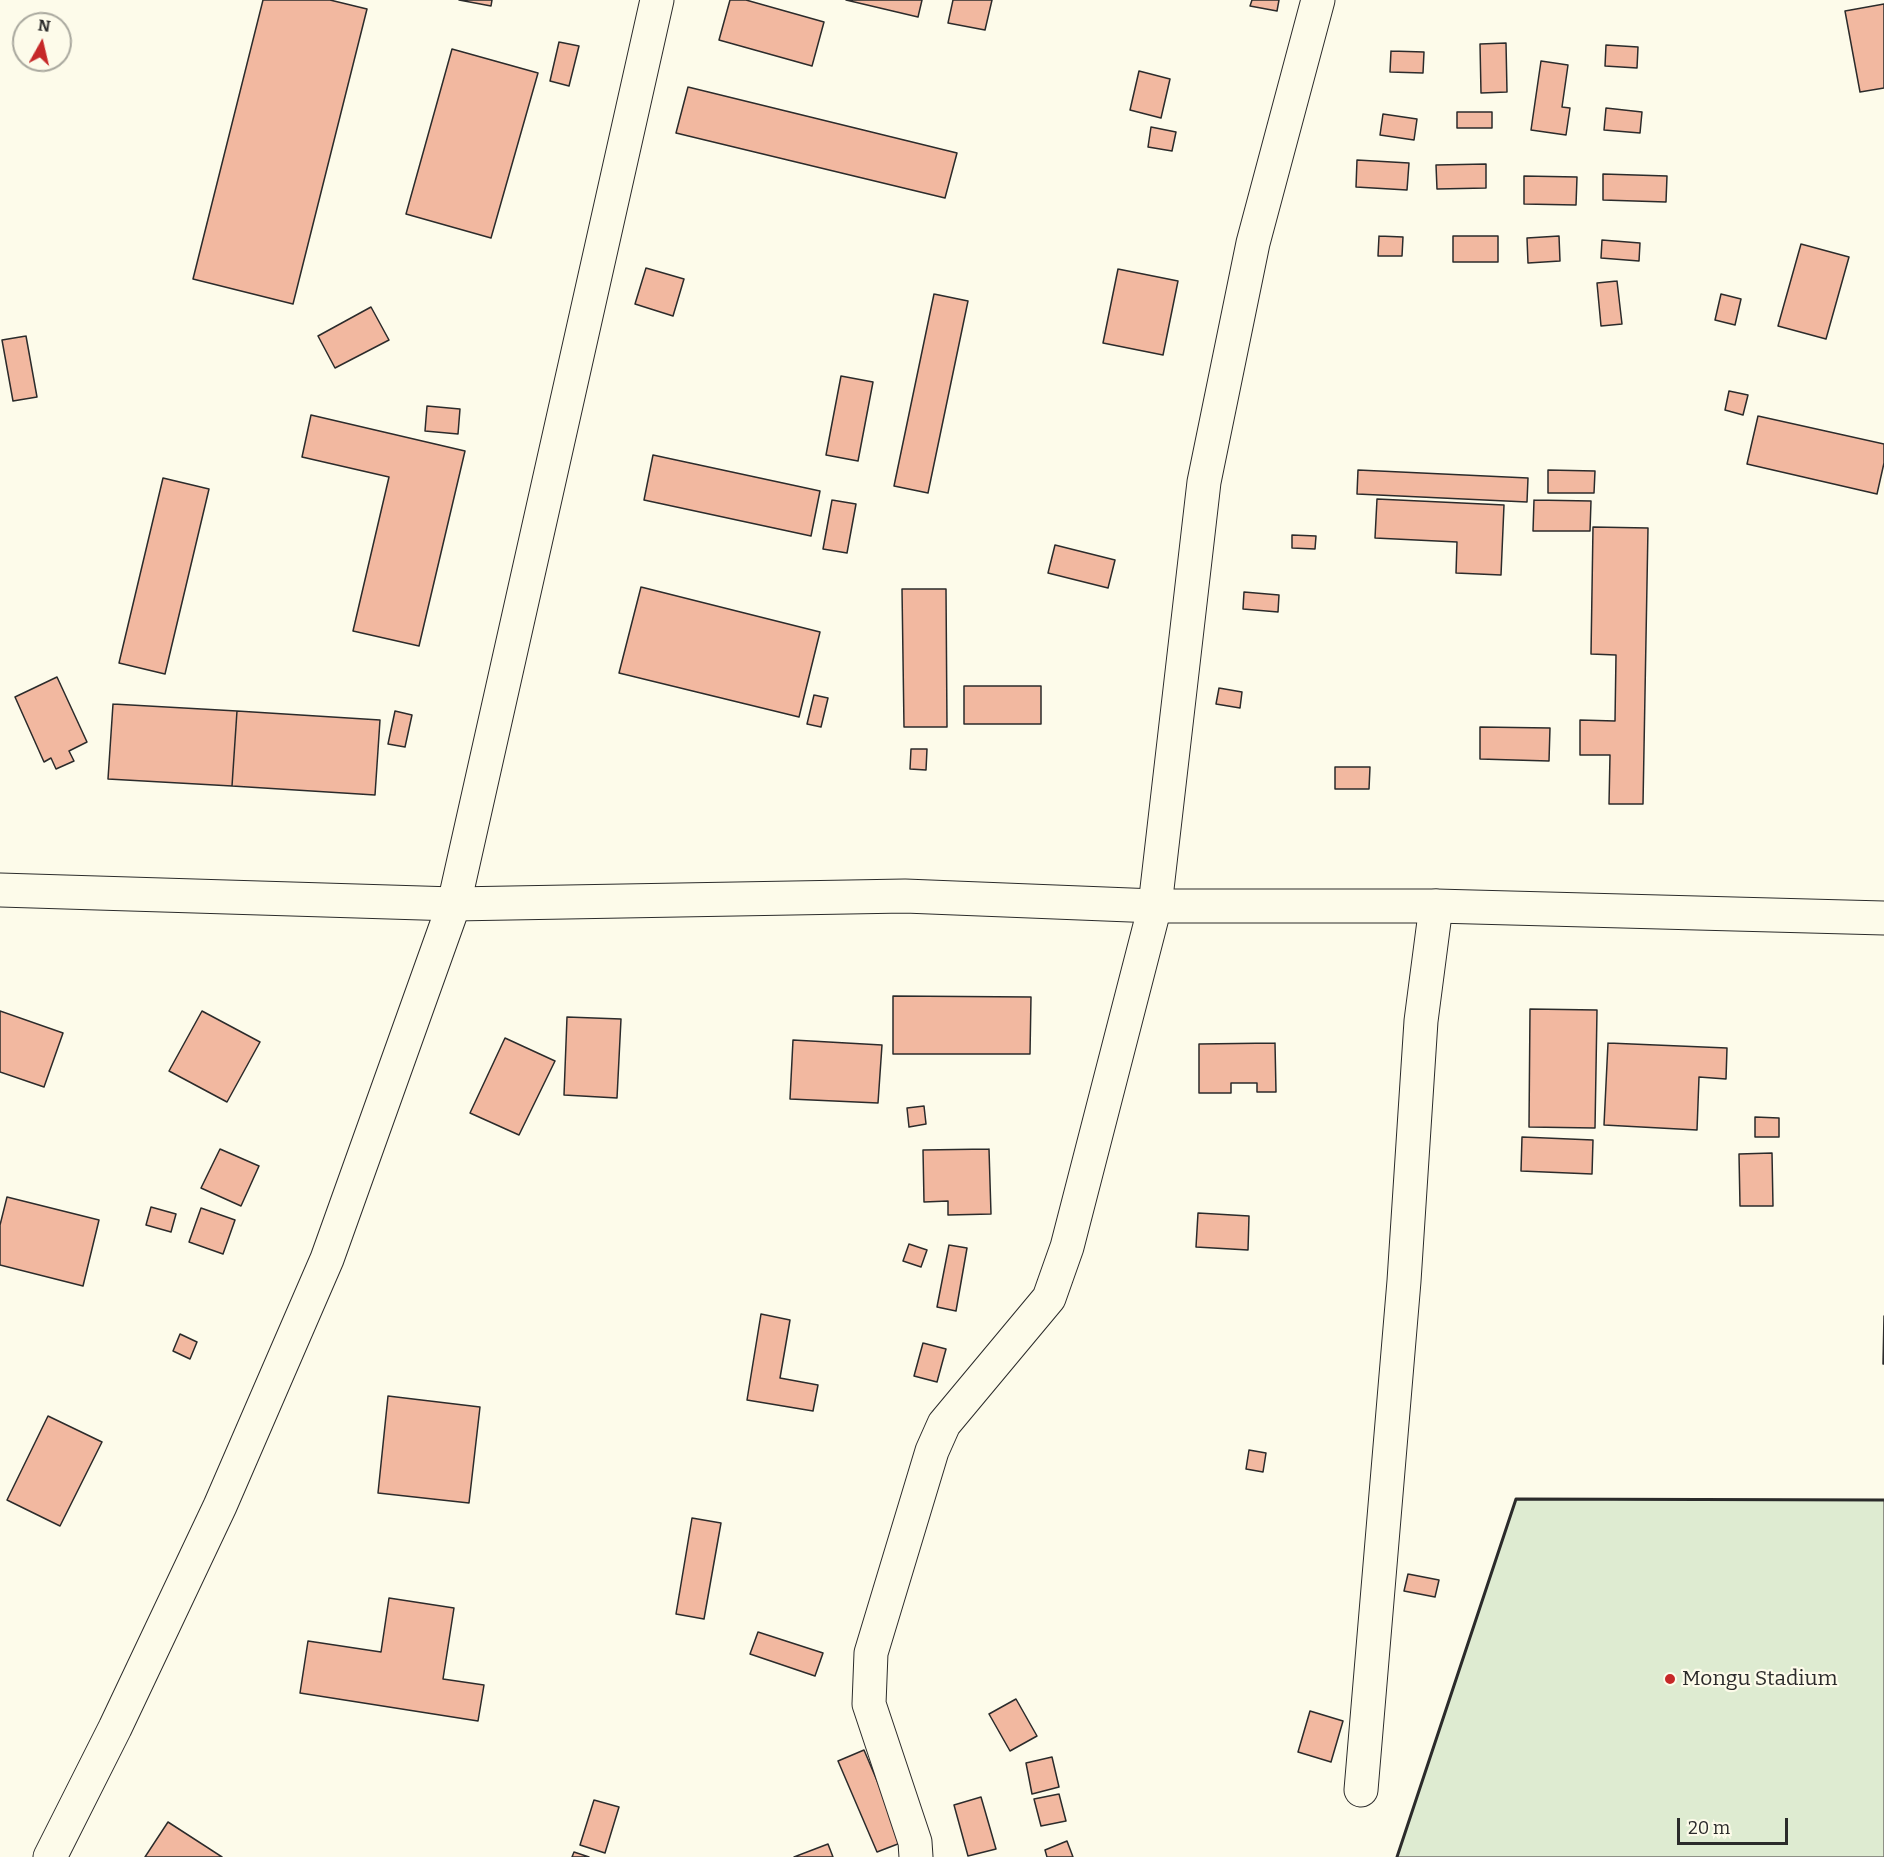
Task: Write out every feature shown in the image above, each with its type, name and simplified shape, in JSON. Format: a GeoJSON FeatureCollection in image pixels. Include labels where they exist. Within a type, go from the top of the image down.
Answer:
{"type":"FeatureCollection","features":[{"type":"Feature","properties":{"kind":"street"},"geometry":{"type":"LineString","coordinates":[[50,1857],[115,1728],[220,1506],[327,1259],[454,904],[657,0]]}},
{"type":"Feature","properties":{"kind":"street"},"geometry":{"type":"LineString","coordinates":[[916,1857],[915,1842],[868,1704],[872,1653],[932,1451],[944,1424],[1049,1298],[1067,1247],[1155,906],[1204,482],[1253,243],[1318,0]]}},
{"type":"Feature","properties":{"kind":"street"},"geometry":{"type":"LineString","coordinates":[[0,890],[454,904],[905,896],[1155,906],[1436,906],[1884,918]]}},
{"type":"Feature","properties":{"kind":"street"},"geometry":{"type":"LineString","coordinates":[[1361,1790],[1404,1281],[1421,1021],[1436,906]]}},
{"type":"Feature","properties":{"kind":"green space","name":"Mongu Stadium"},"geometry":{"type":"Polygon","coordinates":[[[1516,1499],[1884,1500],[1884,1857],[1397,1857],[1516,1499]]]}},
{"type":"Feature","properties":{"kind":"building"},"geometry":{"type":"Polygon","coordinates":[[[263,0],[330,0],[367,9],[293,304],[193,279],[263,0]]]}},
{"type":"Feature","properties":{"kind":"building"},"geometry":{"type":"Polygon","coordinates":[[[459,0],[492,0],[491,6],[459,0]]]}},
{"type":"Feature","properties":{"kind":"building"},"geometry":{"type":"Polygon","coordinates":[[[730,0],[746,0],[824,22],[812,66],[719,40],[730,0]]]}},
{"type":"Feature","properties":{"kind":"building"},"geometry":{"type":"Polygon","coordinates":[[[846,0],[922,0],[918,17],[846,0]]]}},
{"type":"Feature","properties":{"kind":"building"},"geometry":{"type":"Polygon","coordinates":[[[953,0],[992,0],[985,30],[948,23],[953,0]]]}},
{"type":"Feature","properties":{"kind":"building"},"geometry":{"type":"Polygon","coordinates":[[[1252,0],[1279,0],[1277,11],[1250,6],[1252,0]]]}},
{"type":"Feature","properties":{"kind":"building"},"geometry":{"type":"Polygon","coordinates":[[[1884,4],[1884,88],[1860,92],[1845,11],[1884,4]]]}},
{"type":"Feature","properties":{"kind":"building"},"geometry":{"type":"Polygon","coordinates":[[[559,42],[579,46],[569,86],[550,81],[559,42]]]}},
{"type":"Feature","properties":{"kind":"building"},"geometry":{"type":"Polygon","coordinates":[[[1506,43],[1507,92],[1481,93],[1480,44],[1506,43]]]}},
{"type":"Feature","properties":{"kind":"building"},"geometry":{"type":"Polygon","coordinates":[[[1606,45],[1638,47],[1637,68],[1605,66],[1606,45]]]}},
{"type":"Feature","properties":{"kind":"building"},"geometry":{"type":"Polygon","coordinates":[[[452,49],[538,73],[491,238],[406,214],[452,49]]]}},
{"type":"Feature","properties":{"kind":"building"},"geometry":{"type":"Polygon","coordinates":[[[1391,51],[1424,52],[1423,73],[1390,72],[1391,51]]]}},
{"type":"Feature","properties":{"kind":"building"},"geometry":{"type":"Polygon","coordinates":[[[1541,61],[1568,65],[1562,107],[1570,108],[1566,135],[1531,130],[1541,61]]]}},
{"type":"Feature","properties":{"kind":"building"},"geometry":{"type":"Polygon","coordinates":[[[1139,71],[1170,79],[1161,118],[1130,110],[1139,71]]]}},
{"type":"Feature","properties":{"kind":"building"},"geometry":{"type":"Polygon","coordinates":[[[688,87],[957,153],[945,198],[676,133],[688,87]]]}},
{"type":"Feature","properties":{"kind":"building"},"geometry":{"type":"Polygon","coordinates":[[[1606,108],[1642,112],[1640,133],[1604,130],[1606,108]]]}},
{"type":"Feature","properties":{"kind":"building"},"geometry":{"type":"Polygon","coordinates":[[[1457,112],[1492,112],[1492,128],[1457,128],[1457,112]]]}},
{"type":"Feature","properties":{"kind":"building"},"geometry":{"type":"Polygon","coordinates":[[[1383,114],[1417,119],[1414,140],[1380,135],[1383,114]]]}},
{"type":"Feature","properties":{"kind":"building"},"geometry":{"type":"Polygon","coordinates":[[[1151,127],[1176,132],[1172,151],[1148,147],[1151,127]]]}},
{"type":"Feature","properties":{"kind":"building"},"geometry":{"type":"Polygon","coordinates":[[[1357,160],[1409,163],[1407,190],[1356,187],[1357,160]]]}},
{"type":"Feature","properties":{"kind":"building"},"geometry":{"type":"Polygon","coordinates":[[[1486,164],[1486,188],[1437,189],[1436,165],[1486,164]]]}},
{"type":"Feature","properties":{"kind":"building"},"geometry":{"type":"Polygon","coordinates":[[[1603,174],[1667,176],[1666,202],[1603,200],[1603,174]]]}},
{"type":"Feature","properties":{"kind":"building"},"geometry":{"type":"Polygon","coordinates":[[[1524,176],[1577,177],[1576,205],[1524,204],[1524,176]]]}},
{"type":"Feature","properties":{"kind":"building"},"geometry":{"type":"Polygon","coordinates":[[[1379,236],[1403,237],[1402,256],[1378,256],[1379,236]]]}},
{"type":"Feature","properties":{"kind":"building"},"geometry":{"type":"Polygon","coordinates":[[[1453,236],[1498,236],[1498,262],[1453,262],[1453,236]]]}},
{"type":"Feature","properties":{"kind":"building"},"geometry":{"type":"Polygon","coordinates":[[[1559,236],[1560,261],[1528,263],[1527,238],[1559,236]]]}},
{"type":"Feature","properties":{"kind":"building"},"geometry":{"type":"Polygon","coordinates":[[[1602,240],[1640,243],[1639,261],[1601,258],[1602,240]]]}},
{"type":"Feature","properties":{"kind":"building"},"geometry":{"type":"Polygon","coordinates":[[[1801,244],[1849,257],[1826,339],[1778,326],[1801,244]]]}},
{"type":"Feature","properties":{"kind":"building"},"geometry":{"type":"Polygon","coordinates":[[[646,268],[684,279],[673,316],[635,304],[646,268]]]}},
{"type":"Feature","properties":{"kind":"building"},"geometry":{"type":"Polygon","coordinates":[[[1118,269],[1178,281],[1163,355],[1103,343],[1118,269]]]}},
{"type":"Feature","properties":{"kind":"building"},"geometry":{"type":"Polygon","coordinates":[[[1617,281],[1622,324],[1601,326],[1597,283],[1617,281]]]}},
{"type":"Feature","properties":{"kind":"building"},"geometry":{"type":"Polygon","coordinates":[[[934,294],[968,301],[928,493],[894,486],[934,294]]]}},
{"type":"Feature","properties":{"kind":"building"},"geometry":{"type":"Polygon","coordinates":[[[1721,294],[1741,299],[1735,325],[1715,320],[1721,294]]]}},
{"type":"Feature","properties":{"kind":"building"},"geometry":{"type":"Polygon","coordinates":[[[371,307],[389,340],[335,368],[318,336],[371,307]]]}},
{"type":"Feature","properties":{"kind":"building"},"geometry":{"type":"Polygon","coordinates":[[[26,336],[37,397],[13,401],[2,340],[26,336]]]}},
{"type":"Feature","properties":{"kind":"building"},"geometry":{"type":"Polygon","coordinates":[[[841,376],[873,382],[858,461],[826,455],[841,376]]]}},
{"type":"Feature","properties":{"kind":"building"},"geometry":{"type":"Polygon","coordinates":[[[1729,391],[1748,395],[1743,415],[1725,410],[1729,391]]]}},
{"type":"Feature","properties":{"kind":"building"},"geometry":{"type":"Polygon","coordinates":[[[427,406],[460,409],[458,434],[425,431],[427,406]]]}},
{"type":"Feature","properties":{"kind":"building"},"geometry":{"type":"Polygon","coordinates":[[[311,415],[465,451],[419,646],[353,631],[389,477],[302,457],[311,415]]]}},
{"type":"Feature","properties":{"kind":"building"},"geometry":{"type":"Polygon","coordinates":[[[1758,416],[1884,444],[1884,463],[1877,494],[1747,464],[1758,416]]]}},
{"type":"Feature","properties":{"kind":"building"},"geometry":{"type":"Polygon","coordinates":[[[653,455],[820,491],[811,536],[644,500],[653,455]]]}},
{"type":"Feature","properties":{"kind":"building"},"geometry":{"type":"Polygon","coordinates":[[[1358,470],[1528,478],[1527,502],[1357,494],[1358,470]]]}},
{"type":"Feature","properties":{"kind":"building"},"geometry":{"type":"Polygon","coordinates":[[[1548,470],[1595,471],[1594,493],[1548,493],[1548,470]]]}},
{"type":"Feature","properties":{"kind":"building"},"geometry":{"type":"Polygon","coordinates":[[[163,478],[209,489],[165,674],[119,663],[163,478]]]}},
{"type":"Feature","properties":{"kind":"building"},"geometry":{"type":"Polygon","coordinates":[[[1377,499],[1504,505],[1501,575],[1456,573],[1457,542],[1375,538],[1377,499]]]}},
{"type":"Feature","properties":{"kind":"building"},"geometry":{"type":"Polygon","coordinates":[[[832,500],[856,504],[847,553],[823,549],[832,500]]]}},
{"type":"Feature","properties":{"kind":"building"},"geometry":{"type":"Polygon","coordinates":[[[1534,500],[1591,501],[1590,531],[1533,531],[1534,500]]]}},
{"type":"Feature","properties":{"kind":"building"},"geometry":{"type":"Polygon","coordinates":[[[1593,527],[1648,528],[1643,804],[1609,804],[1610,755],[1580,755],[1580,720],[1615,721],[1616,655],[1591,654],[1593,527]]]}},
{"type":"Feature","properties":{"kind":"building"},"geometry":{"type":"Polygon","coordinates":[[[1292,535],[1316,536],[1315,549],[1292,548],[1292,535]]]}},
{"type":"Feature","properties":{"kind":"building"},"geometry":{"type":"Polygon","coordinates":[[[1055,545],[1115,560],[1108,588],[1048,573],[1055,545]]]}},
{"type":"Feature","properties":{"kind":"building"},"geometry":{"type":"Polygon","coordinates":[[[641,587],[820,632],[799,717],[619,673],[641,587]]]}},
{"type":"Feature","properties":{"kind":"building"},"geometry":{"type":"Polygon","coordinates":[[[902,589],[946,589],[947,727],[904,727],[902,589]]]}},
{"type":"Feature","properties":{"kind":"building"},"geometry":{"type":"Polygon","coordinates":[[[1244,592],[1279,595],[1278,612],[1243,609],[1244,592]]]}},
{"type":"Feature","properties":{"kind":"building"},"geometry":{"type":"Polygon","coordinates":[[[57,677],[87,742],[69,751],[74,761],[56,769],[51,758],[44,762],[15,697],[57,677]]]}},
{"type":"Feature","properties":{"kind":"building"},"geometry":{"type":"Polygon","coordinates":[[[964,686],[1041,686],[1041,724],[964,724],[964,686]]]}},
{"type":"Feature","properties":{"kind":"building"},"geometry":{"type":"Polygon","coordinates":[[[1219,688],[1242,692],[1240,708],[1216,704],[1219,688]]]}},
{"type":"Feature","properties":{"kind":"building"},"geometry":{"type":"Polygon","coordinates":[[[814,695],[828,698],[821,727],[807,724],[814,695]]]}},
{"type":"Feature","properties":{"kind":"building"},"geometry":{"type":"Polygon","coordinates":[[[113,704],[237,711],[232,786],[108,779],[113,704]]]}},
{"type":"Feature","properties":{"kind":"building"},"geometry":{"type":"Polygon","coordinates":[[[237,711],[380,720],[375,795],[232,786],[237,711]]]}},
{"type":"Feature","properties":{"kind":"building"},"geometry":{"type":"Polygon","coordinates":[[[395,711],[412,715],[405,747],[388,744],[395,711]]]}},
{"type":"Feature","properties":{"kind":"building"},"geometry":{"type":"Polygon","coordinates":[[[1480,727],[1550,728],[1549,761],[1480,759],[1480,727]]]}},
{"type":"Feature","properties":{"kind":"building"},"geometry":{"type":"Polygon","coordinates":[[[911,749],[927,749],[926,770],[910,769],[911,749]]]}},
{"type":"Feature","properties":{"kind":"building"},"geometry":{"type":"Polygon","coordinates":[[[1335,767],[1370,767],[1369,789],[1335,789],[1335,767]]]}},
{"type":"Feature","properties":{"kind":"building"},"geometry":{"type":"Polygon","coordinates":[[[893,996],[1031,997],[1030,1054],[893,1054],[893,996]]]}},
{"type":"Feature","properties":{"kind":"building"},"geometry":{"type":"Polygon","coordinates":[[[1530,1009],[1597,1010],[1595,1128],[1529,1127],[1530,1009]]]}},
{"type":"Feature","properties":{"kind":"building"},"geometry":{"type":"Polygon","coordinates":[[[0,1011],[63,1033],[44,1087],[0,1072],[0,1011]]]}},
{"type":"Feature","properties":{"kind":"building"},"geometry":{"type":"Polygon","coordinates":[[[202,1011],[260,1042],[227,1102],[169,1071],[202,1011]]]}},
{"type":"Feature","properties":{"kind":"building"},"geometry":{"type":"Polygon","coordinates":[[[567,1017],[621,1019],[617,1098],[564,1095],[567,1017]]]}},
{"type":"Feature","properties":{"kind":"building"},"geometry":{"type":"Polygon","coordinates":[[[505,1038],[555,1061],[519,1135],[470,1113],[505,1038]]]}},
{"type":"Feature","properties":{"kind":"building"},"geometry":{"type":"Polygon","coordinates":[[[793,1040],[882,1045],[878,1103],[790,1099],[793,1040]]]}},
{"type":"Feature","properties":{"kind":"building"},"geometry":{"type":"Polygon","coordinates":[[[1275,1043],[1276,1092],[1257,1092],[1257,1083],[1231,1083],[1231,1093],[1199,1093],[1199,1044],[1275,1043]]]}},
{"type":"Feature","properties":{"kind":"building"},"geometry":{"type":"Polygon","coordinates":[[[1608,1043],[1727,1048],[1726,1079],[1699,1077],[1697,1130],[1604,1125],[1608,1043]]]}},
{"type":"Feature","properties":{"kind":"building"},"geometry":{"type":"Polygon","coordinates":[[[924,1106],[926,1124],[909,1127],[907,1108],[924,1106]]]}},
{"type":"Feature","properties":{"kind":"building"},"geometry":{"type":"Polygon","coordinates":[[[1755,1117],[1779,1118],[1779,1137],[1755,1137],[1755,1117]]]}},
{"type":"Feature","properties":{"kind":"building"},"geometry":{"type":"Polygon","coordinates":[[[1522,1137],[1593,1140],[1592,1174],[1521,1171],[1522,1137]]]}},
{"type":"Feature","properties":{"kind":"building"},"geometry":{"type":"Polygon","coordinates":[[[220,1149],[259,1166],[241,1206],[201,1188],[220,1149]]]}},
{"type":"Feature","properties":{"kind":"building"},"geometry":{"type":"Polygon","coordinates":[[[989,1149],[991,1214],[948,1215],[948,1201],[924,1202],[923,1150],[989,1149]]]}},
{"type":"Feature","properties":{"kind":"building"},"geometry":{"type":"Polygon","coordinates":[[[1772,1153],[1773,1206],[1740,1206],[1739,1154],[1772,1153]]]}},
{"type":"Feature","properties":{"kind":"building"},"geometry":{"type":"Polygon","coordinates":[[[7,1197],[99,1220],[83,1286],[0,1265],[0,1225],[7,1197]]]}},
{"type":"Feature","properties":{"kind":"building"},"geometry":{"type":"Polygon","coordinates":[[[151,1207],[176,1214],[171,1232],[146,1225],[151,1207]]]}},
{"type":"Feature","properties":{"kind":"building"},"geometry":{"type":"Polygon","coordinates":[[[201,1208],[235,1220],[223,1254],[189,1242],[201,1208]]]}},
{"type":"Feature","properties":{"kind":"building"},"geometry":{"type":"Polygon","coordinates":[[[1198,1213],[1249,1216],[1248,1250],[1196,1247],[1198,1213]]]}},
{"type":"Feature","properties":{"kind":"building"},"geometry":{"type":"Polygon","coordinates":[[[909,1244],[927,1250],[921,1267],[903,1261],[909,1244]]]}},
{"type":"Feature","properties":{"kind":"building"},"geometry":{"type":"Polygon","coordinates":[[[949,1245],[967,1248],[956,1311],[937,1307],[949,1245]]]}},
{"type":"Feature","properties":{"kind":"building"},"geometry":{"type":"Polygon","coordinates":[[[761,1314],[790,1320],[780,1378],[818,1385],[813,1411],[747,1400],[761,1314]]]}},
{"type":"Feature","properties":{"kind":"building"},"geometry":{"type":"Polygon","coordinates":[[[1884,1316],[1884,1364],[1883,1364],[1884,1316]]]}},
{"type":"Feature","properties":{"kind":"building"},"geometry":{"type":"Polygon","coordinates":[[[180,1334],[197,1342],[190,1359],[173,1351],[180,1334]]]}},
{"type":"Feature","properties":{"kind":"building"},"geometry":{"type":"Polygon","coordinates":[[[923,1343],[946,1349],[937,1382],[914,1376],[923,1343]]]}},
{"type":"Feature","properties":{"kind":"building"},"geometry":{"type":"Polygon","coordinates":[[[388,1396],[480,1407],[469,1503],[378,1493],[388,1396]]]}},
{"type":"Feature","properties":{"kind":"building"},"geometry":{"type":"Polygon","coordinates":[[[48,1416],[102,1442],[60,1526],[7,1500],[48,1416]]]}},
{"type":"Feature","properties":{"kind":"building"},"geometry":{"type":"Polygon","coordinates":[[[1249,1450],[1266,1453],[1263,1472],[1246,1469],[1249,1450]]]}},
{"type":"Feature","properties":{"kind":"building"},"geometry":{"type":"Polygon","coordinates":[[[692,1518],[721,1523],[704,1619],[676,1614],[692,1518]]]}},
{"type":"Feature","properties":{"kind":"building"},"geometry":{"type":"Polygon","coordinates":[[[1408,1574],[1439,1580],[1435,1597],[1404,1591],[1408,1574]]]}},
{"type":"Feature","properties":{"kind":"building"},"geometry":{"type":"Polygon","coordinates":[[[389,1598],[454,1608],[443,1679],[484,1685],[478,1721],[300,1693],[308,1641],[381,1652],[389,1598]]]}},
{"type":"Feature","properties":{"kind":"building"},"geometry":{"type":"Polygon","coordinates":[[[758,1632],[823,1653],[815,1676],[750,1654],[758,1632]]]}},
{"type":"Feature","properties":{"kind":"building"},"geometry":{"type":"Polygon","coordinates":[[[1016,1699],[1037,1736],[1010,1751],[989,1714],[1016,1699]]]}},
{"type":"Feature","properties":{"kind":"building"},"geometry":{"type":"Polygon","coordinates":[[[1310,1711],[1343,1721],[1331,1762],[1298,1752],[1310,1711]]]}},
{"type":"Feature","properties":{"kind":"building"},"geometry":{"type":"Polygon","coordinates":[[[864,1750],[903,1842],[877,1852],[838,1761],[864,1750]]]}},
{"type":"Feature","properties":{"kind":"building"},"geometry":{"type":"Polygon","coordinates":[[[1052,1757],[1059,1787],[1032,1794],[1026,1763],[1052,1757]]]}},
{"type":"Feature","properties":{"kind":"building"},"geometry":{"type":"Polygon","coordinates":[[[1059,1794],[1066,1821],[1041,1826],[1034,1799],[1059,1794]]]}},
{"type":"Feature","properties":{"kind":"building"},"geometry":{"type":"Polygon","coordinates":[[[981,1797],[996,1849],[968,1856],[954,1805],[981,1797]]]}},
{"type":"Feature","properties":{"kind":"building"},"geometry":{"type":"Polygon","coordinates":[[[594,1800],[619,1807],[605,1853],[580,1845],[594,1800]]]}},
{"type":"Feature","properties":{"kind":"building"},"geometry":{"type":"Polygon","coordinates":[[[168,1822],[222,1857],[145,1857],[168,1822]]]}},
{"type":"Feature","properties":{"kind":"building"},"geometry":{"type":"Polygon","coordinates":[[[1067,1841],[1073,1857],[1047,1857],[1045,1850],[1067,1841]]]}},
{"type":"Feature","properties":{"kind":"building"},"geometry":{"type":"Polygon","coordinates":[[[828,1844],[833,1857],[794,1857],[828,1844]]]}},
{"type":"Feature","properties":{"kind":"building"},"geometry":{"type":"Polygon","coordinates":[[[574,1852],[589,1857],[572,1857],[574,1852]]]}},
{"type":"Feature","properties":{"kind":"wall"},"geometry":{"type":"LineString","coordinates":[[1397,1857],[1516,1499],[1884,1500]]}},
{"type":"Feature","properties":{"kind":"place","name":"Mongu Stadium"},"geometry":{"type":"Point","coordinates":[1670,1679]}}]}
